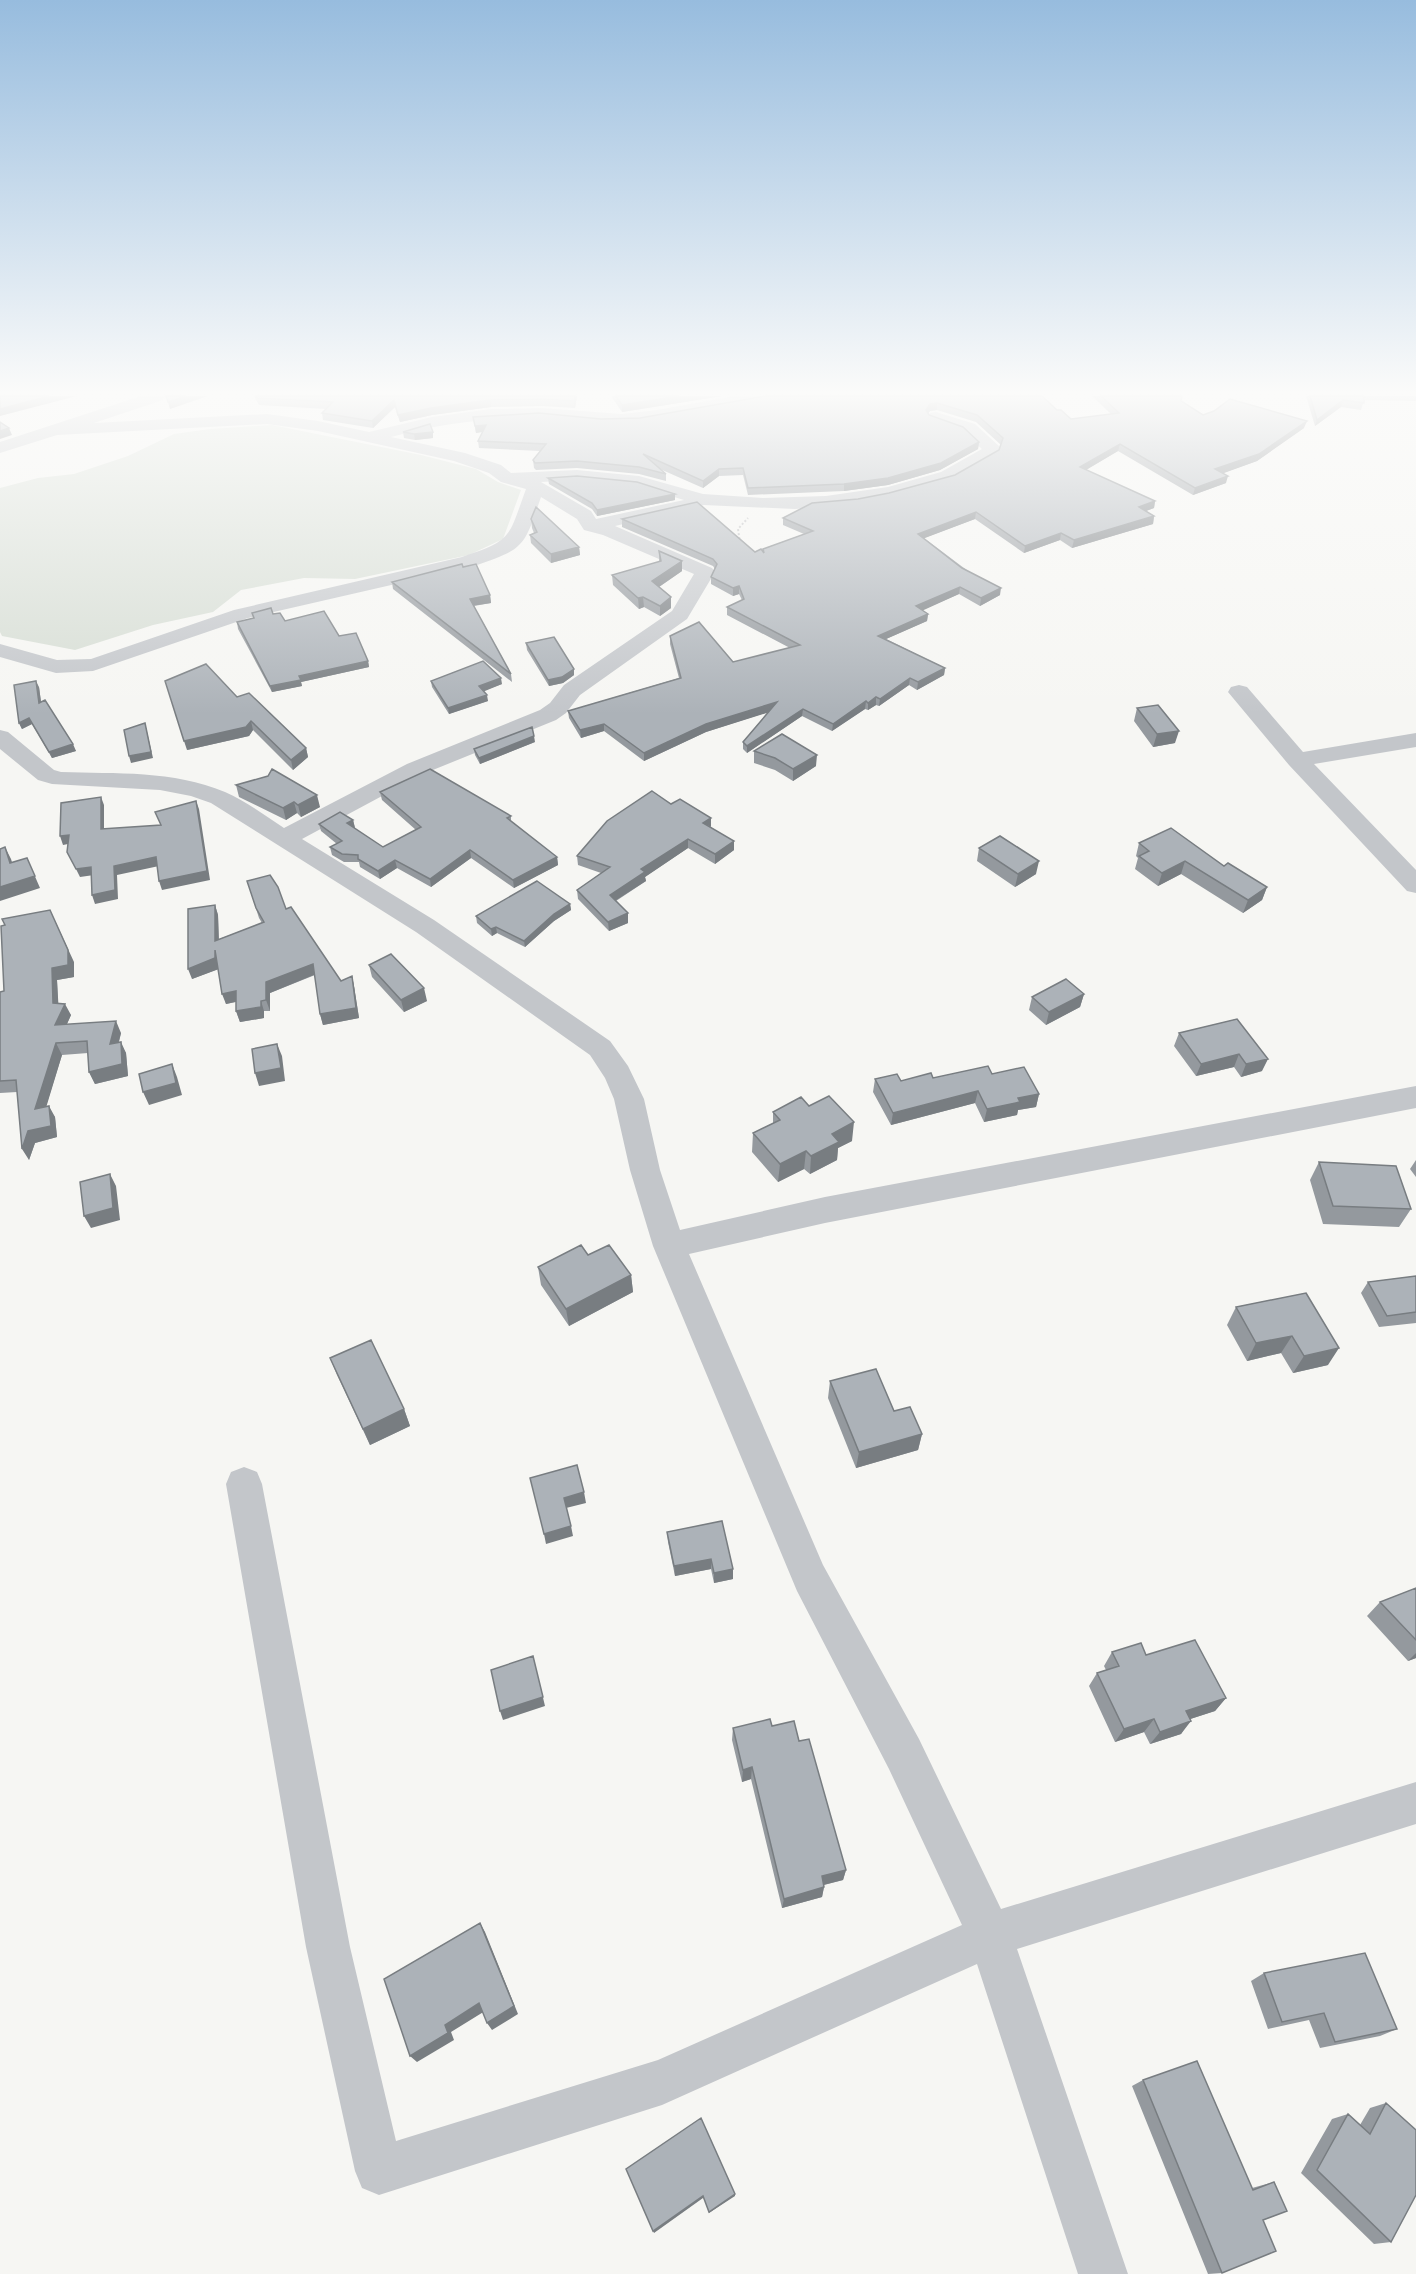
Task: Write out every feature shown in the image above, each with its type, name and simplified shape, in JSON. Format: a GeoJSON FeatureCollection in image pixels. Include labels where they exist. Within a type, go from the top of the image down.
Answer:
{"type":"FeatureCollection","features":[{"type":"Feature","properties":{"kind":"street"},"geometry":{"type":"LineString","coordinates":[[0,650],[56,667],[93,665],[241,614],[467,562],[509,546],[519,535],[530,502]]}},
{"type":"Feature","properties":{"kind":"street"},"geometry":{"type":"LineString","coordinates":[[282,839],[415,769],[548,715],[558,708],[572,690],[680,615],[705,572],[610,531],[591,526],[584,515],[563,502]]}},
{"type":"Feature","properties":{"kind":"street"},"geometry":{"type":"LineString","coordinates":[[591,526],[695,502]]}},
{"type":"Feature","properties":{"kind":"street"},"geometry":{"type":"LineString","coordinates":[[746,502],[773,504],[802,502]]}},
{"type":"Feature","properties":{"kind":"street"},"geometry":{"type":"LineString","coordinates":[[1239,692],[1297,760],[1416,885]]}},
{"type":"Feature","properties":{"kind":"street"},"geometry":{"type":"LineString","coordinates":[[0,737],[46,775],[60,779],[161,781],[194,788],[219,798],[425,926],[600,1048],[618,1074],[628,1099],[645,1170],[669,1246],[810,1578],[904,1754],[990,1935],[1103,2274]]}},
{"type":"Feature","properties":{"kind":"street"},"geometry":{"type":"LineString","coordinates":[[1297,760],[1416,740]]}},
{"type":"Feature","properties":{"kind":"street"},"geometry":{"type":"LineString","coordinates":[[669,1246],[825,1210],[1416,1097]]}},
{"type":"Feature","properties":{"kind":"street"},"geometry":{"type":"LineString","coordinates":[[244,1484],[328,1947],[379,2171],[662,2082],[990,1935],[1416,1803]]}},
{"type":"Feature","properties":{"kind":"shaded area"},"geometry":{"type":"Polygon","coordinates":[[[0,502],[517,502],[503,539],[469,555],[355,579],[304,578],[241,590],[213,612],[153,625],[75,650],[2,636],[0,632],[0,502]]]}},
{"type":"Feature","properties":{"kind":"building"},"geometry":{"type":"Polygon","coordinates":[[[590,502],[635,502],[597,510],[590,502]]]}},
{"type":"Feature","properties":{"kind":"building"},"geometry":{"type":"Polygon","coordinates":[[[697,502],[755,552],[761,549],[764,553],[763,549],[813,531],[783,518],[812,503],[1152,502],[1139,507],[1154,516],[1074,540],[1061,533],[1025,546],[976,512],[918,534],[962,568],[1001,588],[981,598],[960,587],[916,606],[928,614],[878,636],[945,668],[918,682],[910,678],[880,699],[876,697],[868,703],[866,701],[833,724],[803,709],[747,746],[743,742],[777,702],[706,724],[644,753],[604,724],[580,730],[568,711],[681,678],[670,636],[699,622],[733,662],[800,645],[727,607],[744,599],[739,586],[733,588],[711,577],[717,564],[713,559],[622,519],[697,502]]]}},
{"type":"Feature","properties":{"kind":"building"},"geometry":{"type":"Polygon","coordinates":[[[536,507],[579,547],[551,554],[530,535],[537,532],[531,519],[536,507]]]}},
{"type":"Feature","properties":{"kind":"building"},"geometry":{"type":"Polygon","coordinates":[[[659,551],[682,561],[652,581],[671,597],[660,606],[643,597],[638,598],[612,575],[661,561],[659,551]]]}},
{"type":"Feature","properties":{"kind":"building"},"geometry":{"type":"Polygon","coordinates":[[[462,564],[463,567],[476,564],[490,595],[470,599],[511,674],[392,582],[462,564]]]}},
{"type":"Feature","properties":{"kind":"building"},"geometry":{"type":"Polygon","coordinates":[[[271,608],[273,614],[280,613],[285,621],[324,611],[339,636],[356,633],[368,661],[299,676],[301,680],[270,686],[237,622],[254,618],[252,613],[271,608]]]}},
{"type":"Feature","properties":{"kind":"building"},"geometry":{"type":"Polygon","coordinates":[[[554,637],[574,669],[562,677],[548,680],[526,643],[554,637]]]}},
{"type":"Feature","properties":{"kind":"building"},"geometry":{"type":"Polygon","coordinates":[[[483,661],[501,678],[479,686],[487,695],[448,708],[431,681],[483,661]]]}},
{"type":"Feature","properties":{"kind":"building"},"geometry":{"type":"Polygon","coordinates":[[[206,664],[237,697],[249,693],[306,748],[291,760],[251,721],[246,727],[184,741],[165,681],[206,664]]]}},
{"type":"Feature","properties":{"kind":"building"},"geometry":{"type":"Polygon","coordinates":[[[36,681],[39,703],[45,700],[73,744],[49,752],[29,718],[19,723],[14,685],[36,681]]]}},
{"type":"Feature","properties":{"kind":"building"},"geometry":{"type":"Polygon","coordinates":[[[1158,705],[1179,731],[1157,734],[1137,708],[1158,705]]]}},
{"type":"Feature","properties":{"kind":"building"},"geometry":{"type":"Polygon","coordinates":[[[145,723],[151,752],[129,756],[124,730],[145,723]]]}},
{"type":"Feature","properties":{"kind":"building"},"geometry":{"type":"Polygon","coordinates":[[[532,727],[534,736],[479,758],[474,749],[532,727]]]}},
{"type":"Feature","properties":{"kind":"building"},"geometry":{"type":"Polygon","coordinates":[[[782,734],[817,755],[793,769],[775,758],[754,751],[782,734]]]}},
{"type":"Feature","properties":{"kind":"building"},"geometry":{"type":"Polygon","coordinates":[[[272,769],[317,795],[298,805],[294,802],[283,808],[236,785],[268,776],[272,769]]]}},
{"type":"Feature","properties":{"kind":"building"},"geometry":{"type":"Polygon","coordinates":[[[430,769],[511,816],[507,818],[557,857],[513,880],[470,850],[430,879],[395,860],[378,871],[358,859],[358,855],[342,854],[330,847],[342,841],[319,824],[340,812],[353,820],[347,823],[383,847],[421,827],[380,792],[430,769]]]}},
{"type":"Feature","properties":{"kind":"building"},"geometry":{"type":"Polygon","coordinates":[[[652,791],[671,804],[680,799],[711,818],[703,823],[734,841],[715,854],[688,839],[641,869],[645,872],[610,895],[628,913],[608,922],[577,890],[610,867],[577,856],[607,821],[652,791]]]}},
{"type":"Feature","properties":{"kind":"building"},"geometry":{"type":"Polygon","coordinates":[[[101,797],[101,829],[161,825],[155,812],[196,801],[207,871],[159,881],[156,857],[114,866],[115,890],[92,895],[91,867],[76,869],[67,852],[69,835],[60,836],[61,803],[101,797]]]}},
{"type":"Feature","properties":{"kind":"building"},"geometry":{"type":"Polygon","coordinates":[[[1171,828],[1224,866],[1228,863],[1267,887],[1248,900],[1185,861],[1162,873],[1139,856],[1149,851],[1139,843],[1171,828]]]}},
{"type":"Feature","properties":{"kind":"building"},"geometry":{"type":"Polygon","coordinates":[[[1000,836],[1039,861],[1018,874],[979,848],[1000,836]]]}},
{"type":"Feature","properties":{"kind":"building"},"geometry":{"type":"Polygon","coordinates":[[[5,847],[10,863],[27,858],[35,876],[0,887],[0,849],[5,847]]]}},
{"type":"Feature","properties":{"kind":"building"},"geometry":{"type":"Polygon","coordinates":[[[270,875],[278,887],[286,909],[291,907],[341,981],[352,976],[356,1008],[320,1014],[313,964],[266,982],[266,1000],[261,1001],[261,1007],[236,1011],[236,991],[222,994],[215,950],[215,958],[188,969],[188,909],[215,905],[215,941],[264,922],[256,908],[247,881],[270,875]]]}},
{"type":"Feature","properties":{"kind":"building"},"geometry":{"type":"Polygon","coordinates":[[[537,881],[570,904],[554,914],[524,941],[496,927],[491,929],[476,916],[537,881]]]}},
{"type":"Feature","properties":{"kind":"building"},"geometry":{"type":"Polygon","coordinates":[[[50,910],[68,950],[68,965],[52,968],[53,1003],[65,1004],[55,1025],[116,1021],[110,1044],[121,1042],[122,1064],[89,1072],[87,1041],[56,1043],[35,1109],[49,1106],[51,1126],[28,1131],[22,1149],[16,1080],[0,1081],[0,992],[4,991],[1,926],[5,925],[2,919],[50,910]]]}},
{"type":"Feature","properties":{"kind":"building"},"geometry":{"type":"Polygon","coordinates":[[[391,954],[424,988],[401,1000],[369,965],[391,954]]]}},
{"type":"Feature","properties":{"kind":"building"},"geometry":{"type":"Polygon","coordinates":[[[1066,979],[1084,994],[1049,1012],[1032,997],[1066,979]]]}},
{"type":"Feature","properties":{"kind":"building"},"geometry":{"type":"Polygon","coordinates":[[[1237,1019],[1268,1059],[1246,1064],[1239,1054],[1201,1064],[1179,1033],[1237,1019]]]}},
{"type":"Feature","properties":{"kind":"building"},"geometry":{"type":"Polygon","coordinates":[[[277,1044],[281,1068],[255,1073],[252,1049],[277,1044]]]}},
{"type":"Feature","properties":{"kind":"building"},"geometry":{"type":"Polygon","coordinates":[[[172,1064],[176,1083],[143,1092],[139,1074],[172,1064]]]}},
{"type":"Feature","properties":{"kind":"building"},"geometry":{"type":"Polygon","coordinates":[[[988,1066],[992,1074],[1024,1067],[1039,1094],[1018,1098],[1020,1102],[987,1109],[978,1091],[893,1113],[875,1079],[897,1074],[901,1081],[931,1073],[933,1078],[988,1066]]]}},
{"type":"Feature","properties":{"kind":"building"},"geometry":{"type":"Polygon","coordinates":[[[829,1096],[854,1122],[832,1134],[839,1142],[811,1156],[806,1151],[780,1164],[753,1133],[780,1120],[773,1112],[801,1097],[809,1106],[829,1096]]]}},
{"type":"Feature","properties":{"kind":"building"},"geometry":{"type":"Polygon","coordinates":[[[1319,1162],[1396,1166],[1411,1209],[1333,1206],[1319,1162]]]}},
{"type":"Feature","properties":{"kind":"building"},"geometry":{"type":"Polygon","coordinates":[[[110,1174],[113,1208],[84,1216],[80,1182],[110,1174]]]}},
{"type":"Feature","properties":{"kind":"building"},"geometry":{"type":"Polygon","coordinates":[[[581,1245],[588,1255],[609,1245],[631,1275],[566,1309],[538,1267],[581,1245]]]}},
{"type":"Feature","properties":{"kind":"building"},"geometry":{"type":"Polygon","coordinates":[[[1416,1276],[1416,1312],[1387,1316],[1368,1282],[1416,1276]]]}},
{"type":"Feature","properties":{"kind":"building"},"geometry":{"type":"Polygon","coordinates":[[[1306,1293],[1339,1348],[1304,1356],[1292,1336],[1256,1343],[1236,1307],[1306,1293]]]}},
{"type":"Feature","properties":{"kind":"building"},"geometry":{"type":"Polygon","coordinates":[[[371,1340],[404,1409],[363,1429],[330,1358],[371,1340]]]}},
{"type":"Feature","properties":{"kind":"building"},"geometry":{"type":"Polygon","coordinates":[[[876,1369],[894,1411],[910,1407],[922,1434],[859,1452],[830,1381],[876,1369]]]}},
{"type":"Feature","properties":{"kind":"building"},"geometry":{"type":"Polygon","coordinates":[[[577,1465],[584,1492],[564,1498],[571,1526],[544,1534],[530,1478],[577,1465]]]}},
{"type":"Feature","properties":{"kind":"building"},"geometry":{"type":"Polygon","coordinates":[[[722,1521],[733,1569],[714,1573],[711,1559],[674,1566],[667,1532],[722,1521]]]}},
{"type":"Feature","properties":{"kind":"building"},"geometry":{"type":"Polygon","coordinates":[[[1416,1588],[1416,1640],[1380,1602],[1416,1588]]]}},
{"type":"Feature","properties":{"kind":"building"},"geometry":{"type":"Polygon","coordinates":[[[1195,1640],[1226,1698],[1186,1711],[1191,1721],[1160,1732],[1154,1719],[1124,1729],[1097,1673],[1119,1666],[1112,1652],[1141,1643],[1146,1655],[1195,1640]]]}},
{"type":"Feature","properties":{"kind":"building"},"geometry":{"type":"Polygon","coordinates":[[[533,1656],[543,1697],[500,1711],[491,1670],[533,1656]]]}},
{"type":"Feature","properties":{"kind":"building"},"geometry":{"type":"Polygon","coordinates":[[[770,1719],[772,1726],[794,1721],[799,1741],[809,1739],[846,1870],[822,1876],[824,1887],[784,1899],[752,1767],[743,1770],[733,1728],[770,1719]]]}},
{"type":"Feature","properties":{"kind":"building"},"geometry":{"type":"Polygon","coordinates":[[[480,1923],[514,2006],[487,2023],[479,2003],[445,2025],[448,2033],[410,2056],[384,1979],[480,1923]]]}},
{"type":"Feature","properties":{"kind":"building"},"geometry":{"type":"Polygon","coordinates":[[[1365,1953],[1397,2029],[1335,2042],[1324,2013],[1282,2022],[1264,1973],[1365,1953]]]}},
{"type":"Feature","properties":{"kind":"building"},"geometry":{"type":"Polygon","coordinates":[[[1197,2061],[1253,2190],[1274,2182],[1287,2211],[1263,2220],[1276,2251],[1222,2273],[1143,2080],[1197,2061]]]}},
{"type":"Feature","properties":{"kind":"building"},"geometry":{"type":"Polygon","coordinates":[[[1386,2103],[1416,2130],[1416,2195],[1391,2242],[1317,2170],[1348,2114],[1370,2134],[1386,2103]]]}},
{"type":"Feature","properties":{"kind":"building"},"geometry":{"type":"Polygon","coordinates":[[[701,2118],[735,2194],[709,2212],[703,2196],[653,2231],[626,2169],[701,2118]]]}}]}
